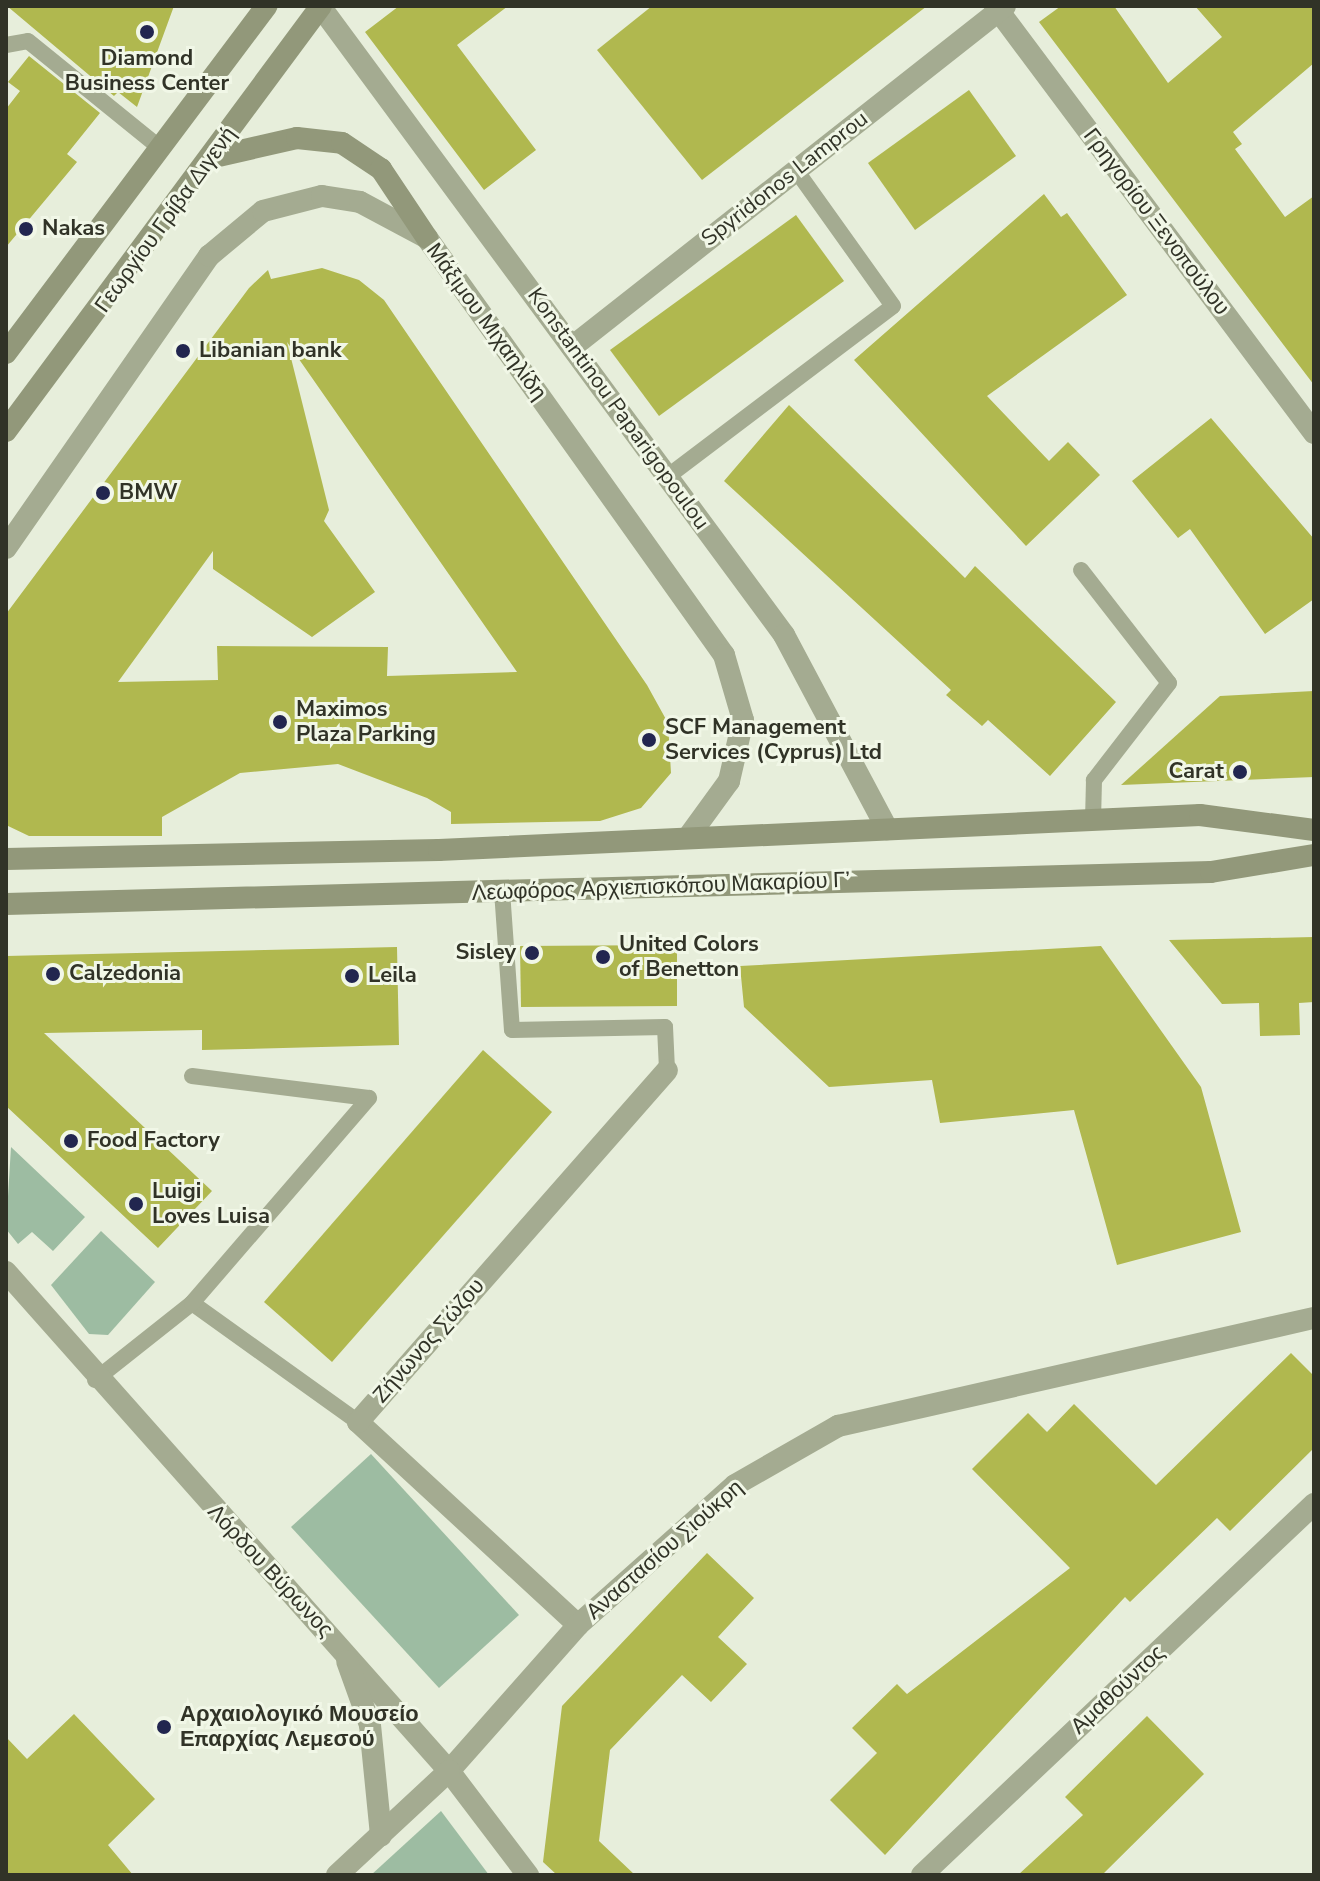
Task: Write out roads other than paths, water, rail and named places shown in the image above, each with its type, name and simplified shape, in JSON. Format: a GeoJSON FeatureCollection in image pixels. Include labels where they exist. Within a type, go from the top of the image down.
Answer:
{"type":"FeatureCollection","features":[{"type":"Feature","properties":{"kind":"main road","name":"Γεωργίου Γρίβα Διγενή"},"geometry":{"type":"LineString","coordinates":[[6,353],[267,6]]}},
{"type":"Feature","properties":{"kind":"main road","name":"Γεωργίου Γρίβα Διγενή"},"geometry":{"type":"LineString","coordinates":[[6,431],[214,157],[320,6]]}},
{"type":"Feature","properties":{"kind":"main road"},"geometry":{"type":"LineString","coordinates":[[214,157],[297,138],[342,143],[381,169],[427,238]]}},
{"type":"Feature","properties":{"kind":"main road","name":"Λεωφόρος Αρχιεπισκόπου Μακαρίου Γ’"},"geometry":{"type":"LineString","coordinates":[[10,856],[439,850],[689,836],[1200,815],[1314,830]]}},
{"type":"Feature","properties":{"kind":"main road","name":"Λεωφόρος Αρχιεπισκόπου Μακαρίου Γ’"},"geometry":{"type":"LineString","coordinates":[[6,904],[1211,872],[1314,855]]}},
{"type":"Feature","properties":{"kind":"street","name":"Konstantinou Paparigopoulou"},"geometry":{"type":"LineString","coordinates":[[320,6],[784,635],[887,829]]}},
{"type":"Feature","properties":{"kind":"street","name":"Spyridonos Lamprou"},"geometry":{"type":"LineString","coordinates":[[572,347],[999,8]]}},
{"type":"Feature","properties":{"kind":"street","name":"Γρηγορίου Ξενοπούλου"},"geometry":{"type":"LineString","coordinates":[[999,8],[1314,433]]}},
{"type":"Feature","properties":{"kind":"street","name":"Μάξιμου Μιχαηλίδη"},"geometry":{"type":"LineString","coordinates":[[6,548],[209,256],[263,211],[322,196],[360,202],[427,238],[724,655],[743,720],[729,781],[689,836]]}},
{"type":"Feature","properties":{"kind":"street","name":"Ζήνωνος Σώζου"},"geometry":{"type":"LineString","coordinates":[[578,1625],[358,1422],[667,1070]]}},
{"type":"Feature","properties":{"kind":"street","name":"Λόρδου Βύρωνος"},"geometry":{"type":"LineString","coordinates":[[6,1272],[95,1380],[342,1649],[449,1771],[528,1875]]}},
{"type":"Feature","properties":{"kind":"street","name":"Αναστασίου Σιούκρη"},"geometry":{"type":"LineString","coordinates":[[337,1875],[449,1771],[578,1625],[735,1485],[838,1426],[1314,1318]]}},
{"type":"Feature","properties":{"kind":"street","name":"Αμαθούντος"},"geometry":{"type":"LineString","coordinates":[[922,1875],[1314,1504]]}},
{"type":"Feature","properties":{"kind":"street"},"geometry":{"type":"LineString","coordinates":[[342,1649],[370,1725],[381,1835]]}},
{"type":"Feature","properties":{"kind":"lane"},"geometry":{"type":"LineString","coordinates":[[6,45],[28,41],[160,148]]}},
{"type":"Feature","properties":{"kind":"lane"},"geometry":{"type":"LineString","coordinates":[[667,477],[893,306],[796,170]]}},
{"type":"Feature","properties":{"kind":"lane"},"geometry":{"type":"LineString","coordinates":[[1081,570],[1169,683],[1094,780],[1093,820]]}},
{"type":"Feature","properties":{"kind":"lane"},"geometry":{"type":"LineString","coordinates":[[502,891],[512,1030],[665,1027],[667,1070]]}},
{"type":"Feature","properties":{"kind":"lane"},"geometry":{"type":"LineString","coordinates":[[95,1380],[192,1303],[369,1098],[192,1076]]}},
{"type":"Feature","properties":{"kind":"lane"},"geometry":{"type":"LineString","coordinates":[[192,1303],[358,1422]]}},
{"type":"Feature","properties":{"kind":"place","name":"Diamond Business Center"},"geometry":{"type":"Point","coordinates":[147,32]}},
{"type":"Feature","properties":{"kind":"place","name":"Nakas"},"geometry":{"type":"Point","coordinates":[26,229]}},
{"type":"Feature","properties":{"kind":"place","name":"Libanian bank"},"geometry":{"type":"Point","coordinates":[183,351]}},
{"type":"Feature","properties":{"kind":"place","name":"BMW"},"geometry":{"type":"Point","coordinates":[103,493]}},
{"type":"Feature","properties":{"kind":"place","name":"Maximos Plaza Parking"},"geometry":{"type":"Point","coordinates":[280,722]}},
{"type":"Feature","properties":{"kind":"place","name":"SCF Management Services (Cyprus) Ltd"},"geometry":{"type":"Point","coordinates":[649,740]}},
{"type":"Feature","properties":{"kind":"place","name":"Carat"},"geometry":{"type":"Point","coordinates":[1240,772]}},
{"type":"Feature","properties":{"kind":"place","name":"Sisley"},"geometry":{"type":"Point","coordinates":[532,953]}},
{"type":"Feature","properties":{"kind":"place","name":"United Colors of Benetton"},"geometry":{"type":"Point","coordinates":[603,957]}},
{"type":"Feature","properties":{"kind":"place","name":"Calzedonia"},"geometry":{"type":"Point","coordinates":[53,974]}},
{"type":"Feature","properties":{"kind":"place","name":"Leila"},"geometry":{"type":"Point","coordinates":[352,976]}},
{"type":"Feature","properties":{"kind":"place","name":"Food Factory"},"geometry":{"type":"Point","coordinates":[71,1141]}},
{"type":"Feature","properties":{"kind":"place","name":"Luigi Loves Luisa"},"geometry":{"type":"Point","coordinates":[136,1204]}},
{"type":"Feature","properties":{"kind":"place","name":"Αρχαιολογικό Μουσείο Επαρχίας Λεμεσού"},"geometry":{"type":"Point","coordinates":[164,1727]}}]}
